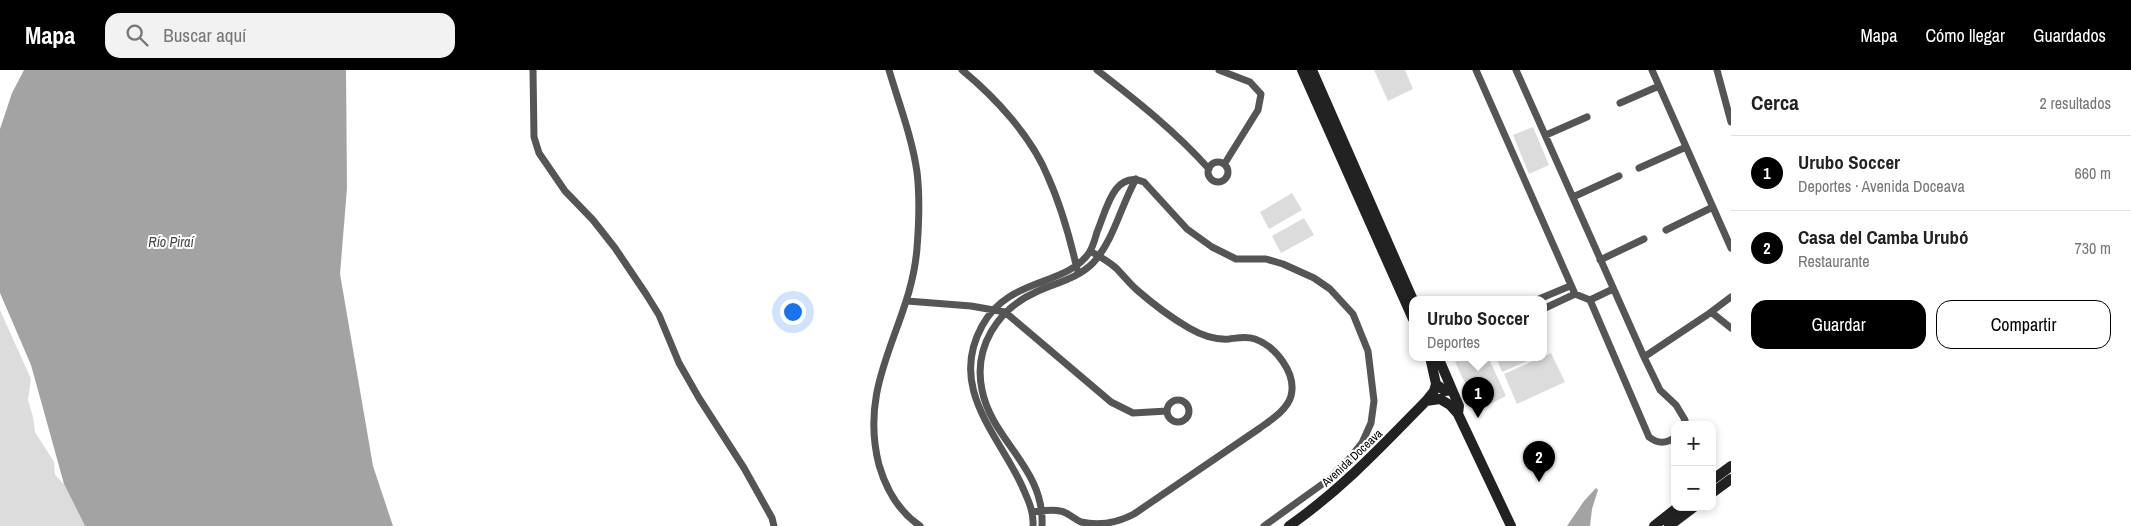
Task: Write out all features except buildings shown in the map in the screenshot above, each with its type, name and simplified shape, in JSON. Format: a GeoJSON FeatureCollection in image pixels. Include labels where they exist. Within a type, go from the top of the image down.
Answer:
{"type":"FeatureCollection","features":[{"type":"Feature","properties":{"kind":"main road"},"geometry":{"type":"LineString","coordinates":[[1302,70],[1409,310]]}},
{"type":"Feature","properties":{"kind":"main road"},"geometry":{"type":"LineString","coordinates":[[1312,70],[1411,296]]}},
{"type":"Feature","properties":{"kind":"main road"},"geometry":{"type":"LineString","coordinates":[[1431,361],[1436,384],[1445,391],[1452,390]]}},
{"type":"Feature","properties":{"kind":"main road"},"geometry":{"type":"LineString","coordinates":[[1440,361],[1459,406],[1458,414]]}},
{"type":"Feature","properties":{"kind":"main road","name":"Avenida Doceava"},"geometry":{"type":"LineString","coordinates":[[1289,526],[1326,499],[1370,460],[1426,401],[1434,391],[1436,384]]}},
{"type":"Feature","properties":{"kind":"main road"},"geometry":{"type":"LineString","coordinates":[[1426,401],[1440,399],[1450,405],[1458,414],[1511,526]]}},
{"type":"Feature","properties":{"kind":"main road"},"geometry":{"type":"LineString","coordinates":[[1716,477],[1731,466]]}},
{"type":"Feature","properties":{"kind":"main road"},"geometry":{"type":"LineString","coordinates":[[1716,490],[1731,479]]}},
{"type":"Feature","properties":{"kind":"main road"},"geometry":{"type":"LineString","coordinates":[[1654,526],[1673,511]]}},
{"type":"Feature","properties":{"kind":"main road"},"geometry":{"type":"LineString","coordinates":[[1669,526],[1689,511]]}},
{"type":"Feature","properties":{"kind":"street"},"geometry":{"type":"LineString","coordinates":[[532,70],[534,137],[539,153],[565,191],[593,220],[615,248],[646,294],[659,315],[679,363],[744,468],[772,518],[774,526]]}},
{"type":"Feature","properties":{"kind":"street"},"geometry":{"type":"LineString","coordinates":[[889,70],[906,124],[917,172],[919,215],[917,250],[907,301],[882,365],[873,419],[875,449],[886,486],[900,507],[920,526]]}},
{"type":"Feature","properties":{"kind":"street"},"geometry":{"type":"LineString","coordinates":[[962,70],[992,96],[1036,155],[1048,176],[1078,274]]}},
{"type":"Feature","properties":{"kind":"street"},"geometry":{"type":"LineString","coordinates":[[1097,70],[1174,132],[1208,169],[1211,178],[1220,182],[1226,178],[1229,172],[1225,164]]}},
{"type":"Feature","properties":{"kind":"street"},"geometry":{"type":"LineString","coordinates":[[1219,70],[1250,82],[1261,94],[1258,110],[1225,164]]}},
{"type":"Feature","properties":{"kind":"street"},"geometry":{"type":"LineString","coordinates":[[1476,70],[1570,286],[1575,294],[1590,300],[1649,437],[1662,443],[1671,440]]}},
{"type":"Feature","properties":{"kind":"street"},"geometry":{"type":"LineString","coordinates":[[1516,70],[1644,357],[1660,390],[1682,412],[1685,421]]}},
{"type":"Feature","properties":{"kind":"street"},"geometry":{"type":"LineString","coordinates":[[1652,70],[1731,248]]}},
{"type":"Feature","properties":{"kind":"street"},"geometry":{"type":"LineString","coordinates":[[1717,70],[1731,122]]}},
{"type":"Feature","properties":{"kind":"street"},"geometry":{"type":"LineString","coordinates":[[1620,103],[1659,86]]}},
{"type":"Feature","properties":{"kind":"street"},"geometry":{"type":"LineString","coordinates":[[1546,135],[1587,117]]}},
{"type":"Feature","properties":{"kind":"street"},"geometry":{"type":"LineString","coordinates":[[1639,168],[1686,147]]}},
{"type":"Feature","properties":{"kind":"street"},"geometry":{"type":"LineString","coordinates":[[1208,169],[1215,162],[1225,164]]}},
{"type":"Feature","properties":{"kind":"street"},"geometry":{"type":"LineString","coordinates":[[1573,197],[1619,176]]}},
{"type":"Feature","properties":{"kind":"street"},"geometry":{"type":"LineString","coordinates":[[1033,526],[1032,512],[1017,476],[979,412],[972,386],[972,357],[975,342],[981,326],[992,310],[1026,286],[1076,266],[1090,251],[1117,186],[1128,179],[1136,179],[1150,188],[1187,229],[1212,247],[1230,257],[1266,259],[1314,278],[1330,289],[1343,302],[1358,324],[1368,352],[1373,376],[1374,401],[1371,423],[1358,448],[1328,480],[1264,526]]}},
{"type":"Feature","properties":{"kind":"street"},"geometry":{"type":"LineString","coordinates":[[1042,526],[1042,511],[1037,488],[993,416],[982,390],[980,369],[985,344],[991,329],[1004,312],[1036,292],[1078,274],[1090,266],[1105,246],[1136,179]]}},
{"type":"Feature","properties":{"kind":"street"},"geometry":{"type":"LineString","coordinates":[[1666,230],[1713,207]]}},
{"type":"Feature","properties":{"kind":"street"},"geometry":{"type":"LineString","coordinates":[[1600,260],[1644,239]]}},
{"type":"Feature","properties":{"kind":"street"},"geometry":{"type":"LineString","coordinates":[[1032,512],[1062,511],[1082,522],[1094,525],[1120,522],[1156,500],[1260,428],[1275,416],[1291,396],[1292,386],[1283,363],[1266,344],[1253,338],[1228,339],[1201,334],[1159,308],[1115,268],[1090,251]]}},
{"type":"Feature","properties":{"kind":"street"},"geometry":{"type":"LineString","coordinates":[[1546,296],[1570,286]]}},
{"type":"Feature","properties":{"kind":"street"},"geometry":{"type":"LineString","coordinates":[[1590,300],[1613,289]]}},
{"type":"Feature","properties":{"kind":"street"},"geometry":{"type":"LineString","coordinates":[[1547,307],[1575,294]]}},
{"type":"Feature","properties":{"kind":"street"},"geometry":{"type":"LineString","coordinates":[[1644,357],[1731,297]]}},
{"type":"Feature","properties":{"kind":"street"},"geometry":{"type":"LineString","coordinates":[[907,301],[971,306],[1004,312],[1111,402],[1133,413],[1167,411]]}},
{"type":"Feature","properties":{"kind":"street"},"geometry":{"type":"LineString","coordinates":[[1711,312],[1731,328]]}},
{"type":"Feature","properties":{"kind":"shaded area"},"geometry":{"type":"Polygon","coordinates":[[[1374,70],[1405,70],[1413,89],[1388,101],[1374,70]]]}},
{"type":"Feature","properties":{"kind":"shaded area"},"geometry":{"type":"Polygon","coordinates":[[[1533,127],[1549,165],[1529,174],[1513,135],[1533,127]]]}},
{"type":"Feature","properties":{"kind":"shaded area"},"geometry":{"type":"Polygon","coordinates":[[[1292,193],[1302,210],[1269,229],[1260,212],[1292,193]]]}},
{"type":"Feature","properties":{"kind":"shaded area"},"geometry":{"type":"Polygon","coordinates":[[[1304,218],[1314,235],[1281,253],[1272,236],[1304,218]]]}},
{"type":"Feature","properties":{"kind":"shaded area"},"geometry":{"type":"Polygon","coordinates":[[[0,310],[31,379],[28,400],[35,432],[54,462],[55,475],[64,484],[85,526],[0,526],[0,310]]]}},
{"type":"Feature","properties":{"kind":"shaded area"},"geometry":{"type":"Polygon","coordinates":[[[1551,353],[1565,382],[1517,404],[1504,374],[1533,361],[1547,361],[1547,355],[1551,353]]]}},
{"type":"Feature","properties":{"kind":"shaded area"},"geometry":{"type":"Polygon","coordinates":[[[1490,361],[1506,396],[1478,410],[1455,362],[1490,361]]]}},
{"type":"Feature","properties":{"kind":"shaded area"},"geometry":{"type":"Polygon","coordinates":[[[1498,361],[1527,361],[1502,372],[1498,361]]]}},
{"type":"Feature","properties":{"kind":"water","name":"Río Piraí"},"geometry":{"type":"Polygon","coordinates":[[[24,70],[346,70],[347,188],[340,274],[373,466],[393,526],[85,526],[64,484],[31,365],[0,293],[0,129],[12,93],[24,70]]]}},
{"type":"Feature","properties":{"kind":"water"},"geometry":{"type":"Polygon","coordinates":[[[1596,488],[1598,490],[1592,509],[1590,526],[1567,526],[1584,501],[1596,488]]]}},
{"type":"Feature","properties":{"kind":"place","name":"Urubo Soccer"},"geometry":{"type":"Point","coordinates":[1478,418]}},
{"type":"Feature","properties":{"kind":"place","name":"Casa del Camba Urubó"},"geometry":{"type":"Point","coordinates":[1539,482]}}]}
